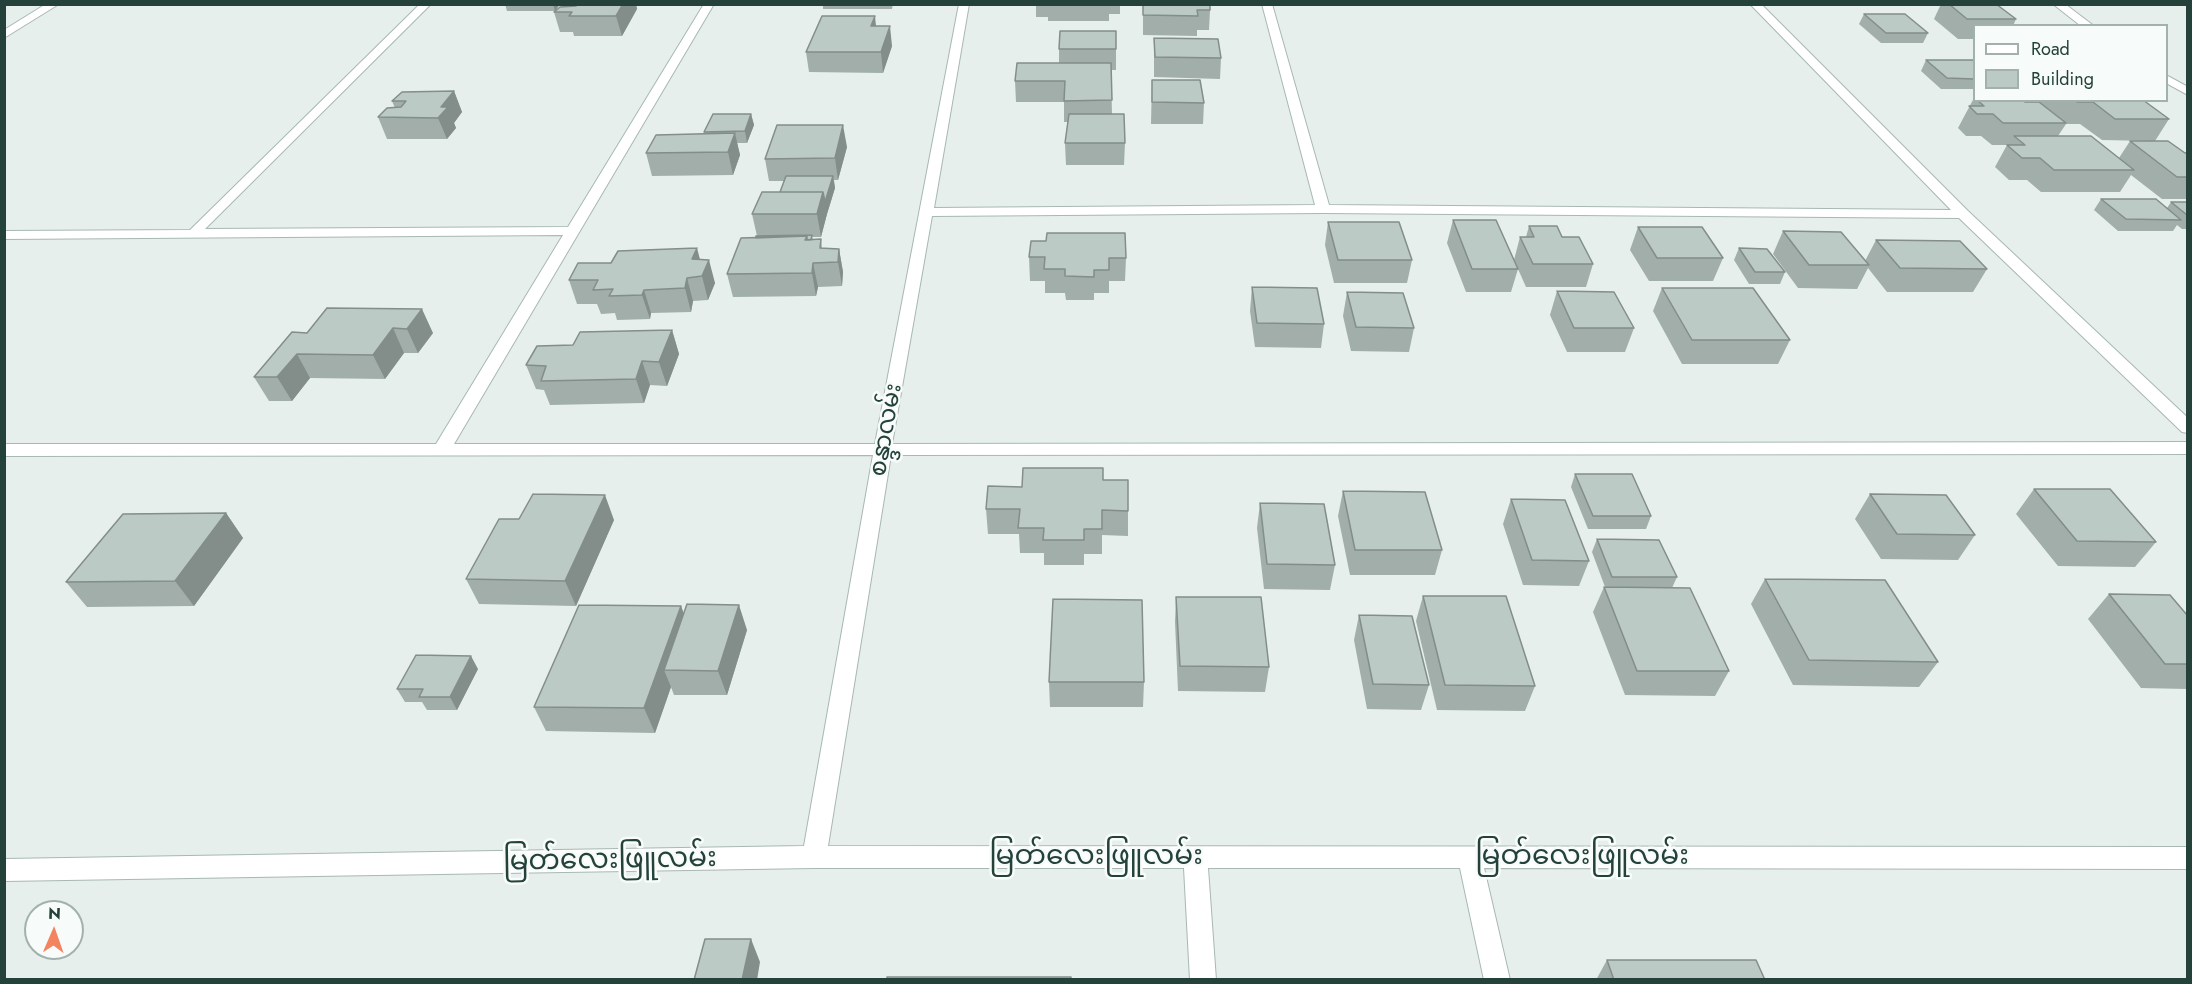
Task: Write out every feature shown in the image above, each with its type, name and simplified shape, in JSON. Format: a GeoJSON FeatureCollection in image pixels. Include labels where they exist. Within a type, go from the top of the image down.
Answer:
{"type":"FeatureCollection","features":[{"type":"Feature","properties":{"kind":"street"},"geometry":{"type":"LineString","coordinates":[[4,35],[54,4]]}},
{"type":"Feature","properties":{"kind":"street"},"geometry":{"type":"LineString","coordinates":[[194,233],[426,4]]}},
{"type":"Feature","properties":{"kind":"street"},"geometry":{"type":"LineString","coordinates":[[442,449],[709,4]]}},
{"type":"Feature","properties":{"kind":"street","name":"စန္ဒာလမ်း"},"geometry":{"type":"LineString","coordinates":[[814,857],[883,448],[964,4]]}},
{"type":"Feature","properties":{"kind":"street"},"geometry":{"type":"LineString","coordinates":[[1267,4],[1323,209]]}},
{"type":"Feature","properties":{"kind":"street"},"geometry":{"type":"LineString","coordinates":[[1755,4],[1963,214],[2187,428]]}},
{"type":"Feature","properties":{"kind":"street"},"geometry":{"type":"LineString","coordinates":[[2058,4],[2086,24]]}},
{"type":"Feature","properties":{"kind":"street"},"geometry":{"type":"LineString","coordinates":[[2168,79],[2187,92]]}},
{"type":"Feature","properties":{"kind":"street"},"geometry":{"type":"LineString","coordinates":[[926,212],[1323,209],[1963,214]]}},
{"type":"Feature","properties":{"kind":"street"},"geometry":{"type":"LineString","coordinates":[[4,234],[572,231]]}},
{"type":"Feature","properties":{"kind":"street"},"geometry":{"type":"LineString","coordinates":[[4,450],[2187,448]]}},
{"type":"Feature","properties":{"kind":"street"},"geometry":{"type":"LineString","coordinates":[[1195,856],[1203,980]]}},
{"type":"Feature","properties":{"kind":"street","name":"မြတ်လေးဖြူလမ်း"},"geometry":{"type":"LineString","coordinates":[[4,870],[814,857],[2187,858]]}},
{"type":"Feature","properties":{"kind":"street"},"geometry":{"type":"LineString","coordinates":[[1469,857],[1497,980]]}},
{"type":"Feature","properties":{"kind":"building"},"geometry":{"type":"Polygon","coordinates":[[[578,4],[623,4],[616,16],[569,16],[572,12],[554,12],[560,7],[578,4]]]}},
{"type":"Feature","properties":{"kind":"building"},"geometry":{"type":"Polygon","coordinates":[[[1143,4],[1210,4],[1210,10],[1197,10],[1198,16],[1143,15],[1143,4]]]}},
{"type":"Feature","properties":{"kind":"building"},"geometry":{"type":"Polygon","coordinates":[[[1949,4],[1996,4],[2016,19],[1967,19],[1949,4]]]}},
{"type":"Feature","properties":{"kind":"building"},"geometry":{"type":"Polygon","coordinates":[[[1864,14],[1905,14],[1928,33],[1886,33],[1864,14]]]}},
{"type":"Feature","properties":{"kind":"building"},"geometry":{"type":"Polygon","coordinates":[[[822,16],[875,16],[871,26],[890,26],[881,52],[806,52],[822,16]]]}},
{"type":"Feature","properties":{"kind":"building"},"geometry":{"type":"Polygon","coordinates":[[[1060,31],[1116,31],[1116,49],[1059,49],[1060,31]]]}},
{"type":"Feature","properties":{"kind":"building"},"geometry":{"type":"Polygon","coordinates":[[[1154,38],[1218,39],[1221,58],[1155,57],[1154,38]]]}},
{"type":"Feature","properties":{"kind":"building"},"geometry":{"type":"Polygon","coordinates":[[[1926,60],[1973,60],[1973,79],[1947,78],[1926,60]]]}},
{"type":"Feature","properties":{"kind":"building"},"geometry":{"type":"Polygon","coordinates":[[[1017,63],[1111,63],[1112,100],[1064,101],[1065,81],[1015,81],[1017,63]]]}},
{"type":"Feature","properties":{"kind":"building"},"geometry":{"type":"Polygon","coordinates":[[[1152,80],[1200,80],[1204,103],[1152,102],[1152,80]]]}},
{"type":"Feature","properties":{"kind":"building"},"geometry":{"type":"Polygon","coordinates":[[[454,91],[441,107],[448,107],[438,118],[378,117],[387,108],[401,107],[406,101],[392,101],[402,92],[454,91]]]}},
{"type":"Feature","properties":{"kind":"building"},"geometry":{"type":"Polygon","coordinates":[[[1979,102],[2039,102],[2066,123],[2003,123],[1993,114],[1977,114],[1969,106],[1984,106],[1979,102]]]}},
{"type":"Feature","properties":{"kind":"building"},"geometry":{"type":"Polygon","coordinates":[[[2093,102],[2146,102],[2169,119],[2115,119],[2093,102]]]}},
{"type":"Feature","properties":{"kind":"building"},"geometry":{"type":"Polygon","coordinates":[[[713,114],[751,114],[745,131],[704,132],[713,114]]]}},
{"type":"Feature","properties":{"kind":"building"},"geometry":{"type":"Polygon","coordinates":[[[1069,114],[1124,114],[1125,143],[1065,143],[1069,114]]]}},
{"type":"Feature","properties":{"kind":"building"},"geometry":{"type":"Polygon","coordinates":[[[777,125],[843,125],[835,158],[765,159],[777,125]]]}},
{"type":"Feature","properties":{"kind":"building"},"geometry":{"type":"Polygon","coordinates":[[[735,133],[728,152],[646,153],[656,135],[735,133]]]}},
{"type":"Feature","properties":{"kind":"building"},"geometry":{"type":"Polygon","coordinates":[[[2014,136],[2091,136],[2134,170],[2054,170],[2040,158],[2022,158],[2007,145],[2025,145],[2014,136]]]}},
{"type":"Feature","properties":{"kind":"building"},"geometry":{"type":"Polygon","coordinates":[[[2130,141],[2168,141],[2187,153],[2187,177],[2177,177],[2130,141]]]}},
{"type":"Feature","properties":{"kind":"building"},"geometry":{"type":"Polygon","coordinates":[[[786,176],[833,176],[825,202],[823,192],[780,192],[786,176]]]}},
{"type":"Feature","properties":{"kind":"building"},"geometry":{"type":"Polygon","coordinates":[[[762,192],[823,192],[817,214],[752,214],[762,192]]]}},
{"type":"Feature","properties":{"kind":"building"},"geometry":{"type":"Polygon","coordinates":[[[2101,199],[2156,199],[2181,220],[2126,219],[2101,199]]]}},
{"type":"Feature","properties":{"kind":"building"},"geometry":{"type":"Polygon","coordinates":[[[2171,202],[2187,202],[2187,215],[2171,202]]]}},
{"type":"Feature","properties":{"kind":"building"},"geometry":{"type":"Polygon","coordinates":[[[1453,220],[1496,220],[1518,269],[1472,269],[1453,220]]]}},
{"type":"Feature","properties":{"kind":"building"},"geometry":{"type":"Polygon","coordinates":[[[1328,222],[1399,222],[1412,260],[1338,260],[1328,222]]]}},
{"type":"Feature","properties":{"kind":"building"},"geometry":{"type":"Polygon","coordinates":[[[1529,226],[1557,226],[1562,237],[1579,237],[1593,264],[1533,264],[1520,237],[1534,237],[1529,226]]]}},
{"type":"Feature","properties":{"kind":"building"},"geometry":{"type":"Polygon","coordinates":[[[1638,227],[1702,227],[1723,258],[1657,258],[1638,227]]]}},
{"type":"Feature","properties":{"kind":"building"},"geometry":{"type":"Polygon","coordinates":[[[1783,231],[1841,232],[1869,265],[1809,265],[1783,231]]]}},
{"type":"Feature","properties":{"kind":"building"},"geometry":{"type":"Polygon","coordinates":[[[1047,233],[1125,233],[1126,258],[1109,258],[1109,270],[1094,270],[1094,277],[1065,276],[1065,269],[1044,269],[1045,257],[1029,257],[1031,241],[1046,241],[1047,233]]]}},
{"type":"Feature","properties":{"kind":"building"},"geometry":{"type":"Polygon","coordinates":[[[812,235],[811,240],[807,240],[807,236],[756,238],[756,236],[812,235]]]}},
{"type":"Feature","properties":{"kind":"building"},"geometry":{"type":"Polygon","coordinates":[[[807,236],[805,240],[821,239],[820,248],[839,249],[838,262],[813,263],[812,273],[727,274],[741,238],[807,236]]]}},
{"type":"Feature","properties":{"kind":"building"},"geometry":{"type":"Polygon","coordinates":[[[1876,240],[1960,241],[1987,269],[1900,268],[1876,240]]]}},
{"type":"Feature","properties":{"kind":"building"},"geometry":{"type":"Polygon","coordinates":[[[697,248],[692,259],[709,260],[702,276],[687,278],[685,288],[644,290],[642,295],[609,296],[613,289],[593,290],[598,280],[569,280],[578,263],[611,263],[618,251],[697,248]]]}},
{"type":"Feature","properties":{"kind":"building"},"geometry":{"type":"Polygon","coordinates":[[[1739,248],[1767,249],[1785,272],[1755,272],[1739,248]]]}},
{"type":"Feature","properties":{"kind":"building"},"geometry":{"type":"Polygon","coordinates":[[[1252,287],[1317,288],[1324,324],[1257,323],[1252,287]]]}},
{"type":"Feature","properties":{"kind":"building"},"geometry":{"type":"Polygon","coordinates":[[[1662,288],[1753,288],[1790,340],[1692,340],[1662,288]]]}},
{"type":"Feature","properties":{"kind":"building"},"geometry":{"type":"Polygon","coordinates":[[[1557,291],[1614,292],[1634,328],[1574,328],[1557,291]]]}},
{"type":"Feature","properties":{"kind":"building"},"geometry":{"type":"Polygon","coordinates":[[[1347,292],[1403,293],[1414,328],[1356,327],[1347,292]]]}},
{"type":"Feature","properties":{"kind":"building"},"geometry":{"type":"Polygon","coordinates":[[[327,308],[422,309],[407,329],[393,328],[373,355],[297,354],[277,377],[254,377],[292,332],[307,333],[327,308]]]}},
{"type":"Feature","properties":{"kind":"building"},"geometry":{"type":"Polygon","coordinates":[[[672,330],[659,362],[642,361],[636,379],[541,381],[546,366],[526,365],[537,346],[573,345],[580,332],[672,330]]]}},
{"type":"Feature","properties":{"kind":"building"},"geometry":{"type":"Polygon","coordinates":[[[1023,468],[1103,468],[1103,480],[1128,480],[1128,511],[1102,510],[1102,529],[1084,529],[1084,540],[1043,540],[1044,528],[1018,528],[1020,509],[986,509],[988,486],[1022,487],[1023,468]]]}},
{"type":"Feature","properties":{"kind":"building"},"geometry":{"type":"Polygon","coordinates":[[[1575,474],[1632,474],[1651,516],[1593,516],[1575,474]]]}},
{"type":"Feature","properties":{"kind":"building"},"geometry":{"type":"Polygon","coordinates":[[[2034,489],[2110,489],[2156,542],[2077,541],[2034,489]]]}},
{"type":"Feature","properties":{"kind":"building"},"geometry":{"type":"Polygon","coordinates":[[[1343,491],[1425,492],[1442,550],[1355,550],[1343,491]]]}},
{"type":"Feature","properties":{"kind":"building"},"geometry":{"type":"Polygon","coordinates":[[[533,494],[605,495],[565,581],[466,579],[499,519],[519,519],[533,494]]]}},
{"type":"Feature","properties":{"kind":"building"},"geometry":{"type":"Polygon","coordinates":[[[1870,494],[1946,495],[1975,535],[1897,534],[1870,494]]]}},
{"type":"Feature","properties":{"kind":"building"},"geometry":{"type":"Polygon","coordinates":[[[1511,499],[1565,500],[1589,561],[1532,560],[1511,499]]]}},
{"type":"Feature","properties":{"kind":"building"},"geometry":{"type":"Polygon","coordinates":[[[1260,503],[1324,504],[1335,565],[1267,564],[1260,503]]]}},
{"type":"Feature","properties":{"kind":"building"},"geometry":{"type":"Polygon","coordinates":[[[226,513],[175,581],[66,582],[123,514],[226,513]]]}},
{"type":"Feature","properties":{"kind":"building"},"geometry":{"type":"Polygon","coordinates":[[[1597,539],[1659,540],[1677,577],[1612,577],[1597,539]]]}},
{"type":"Feature","properties":{"kind":"building"},"geometry":{"type":"Polygon","coordinates":[[[1765,579],[1885,580],[1938,662],[1809,660],[1765,579]]]}},
{"type":"Feature","properties":{"kind":"building"},"geometry":{"type":"Polygon","coordinates":[[[1604,587],[1690,588],[1729,671],[1637,671],[1604,587]]]}},
{"type":"Feature","properties":{"kind":"building"},"geometry":{"type":"Polygon","coordinates":[[[2109,594],[2170,595],[2187,615],[2187,664],[2165,664],[2109,594]]]}},
{"type":"Feature","properties":{"kind":"building"},"geometry":{"type":"Polygon","coordinates":[[[1423,596],[1506,596],[1535,686],[1445,685],[1423,596]]]}},
{"type":"Feature","properties":{"kind":"building"},"geometry":{"type":"Polygon","coordinates":[[[1176,597],[1261,597],[1269,667],[1180,666],[1176,597]]]}},
{"type":"Feature","properties":{"kind":"building"},"geometry":{"type":"Polygon","coordinates":[[[1053,599],[1142,600],[1144,682],[1049,682],[1053,599]]]}},
{"type":"Feature","properties":{"kind":"building"},"geometry":{"type":"Polygon","coordinates":[[[687,604],[739,605],[718,671],[664,670],[687,604]]]}},
{"type":"Feature","properties":{"kind":"building"},"geometry":{"type":"Polygon","coordinates":[[[579,605],[681,606],[644,708],[534,707],[579,605]]]}},
{"type":"Feature","properties":{"kind":"building"},"geometry":{"type":"Polygon","coordinates":[[[1359,615],[1412,616],[1429,685],[1373,684],[1359,615]]]}},
{"type":"Feature","properties":{"kind":"building"},"geometry":{"type":"Polygon","coordinates":[[[416,655],[471,656],[450,697],[419,697],[423,689],[397,689],[416,655]]]}},
{"type":"Feature","properties":{"kind":"building"},"geometry":{"type":"Polygon","coordinates":[[[705,939],[751,939],[742,980],[694,980],[705,939]]]}},
{"type":"Feature","properties":{"kind":"building"},"geometry":{"type":"Polygon","coordinates":[[[1607,960],[1756,960],[1765,980],[1614,980],[1607,960]]]}},
{"type":"Feature","properties":{"kind":"building"},"geometry":{"type":"Polygon","coordinates":[[[887,977],[1071,977],[1071,980],[887,980],[887,977]]]}}]}
